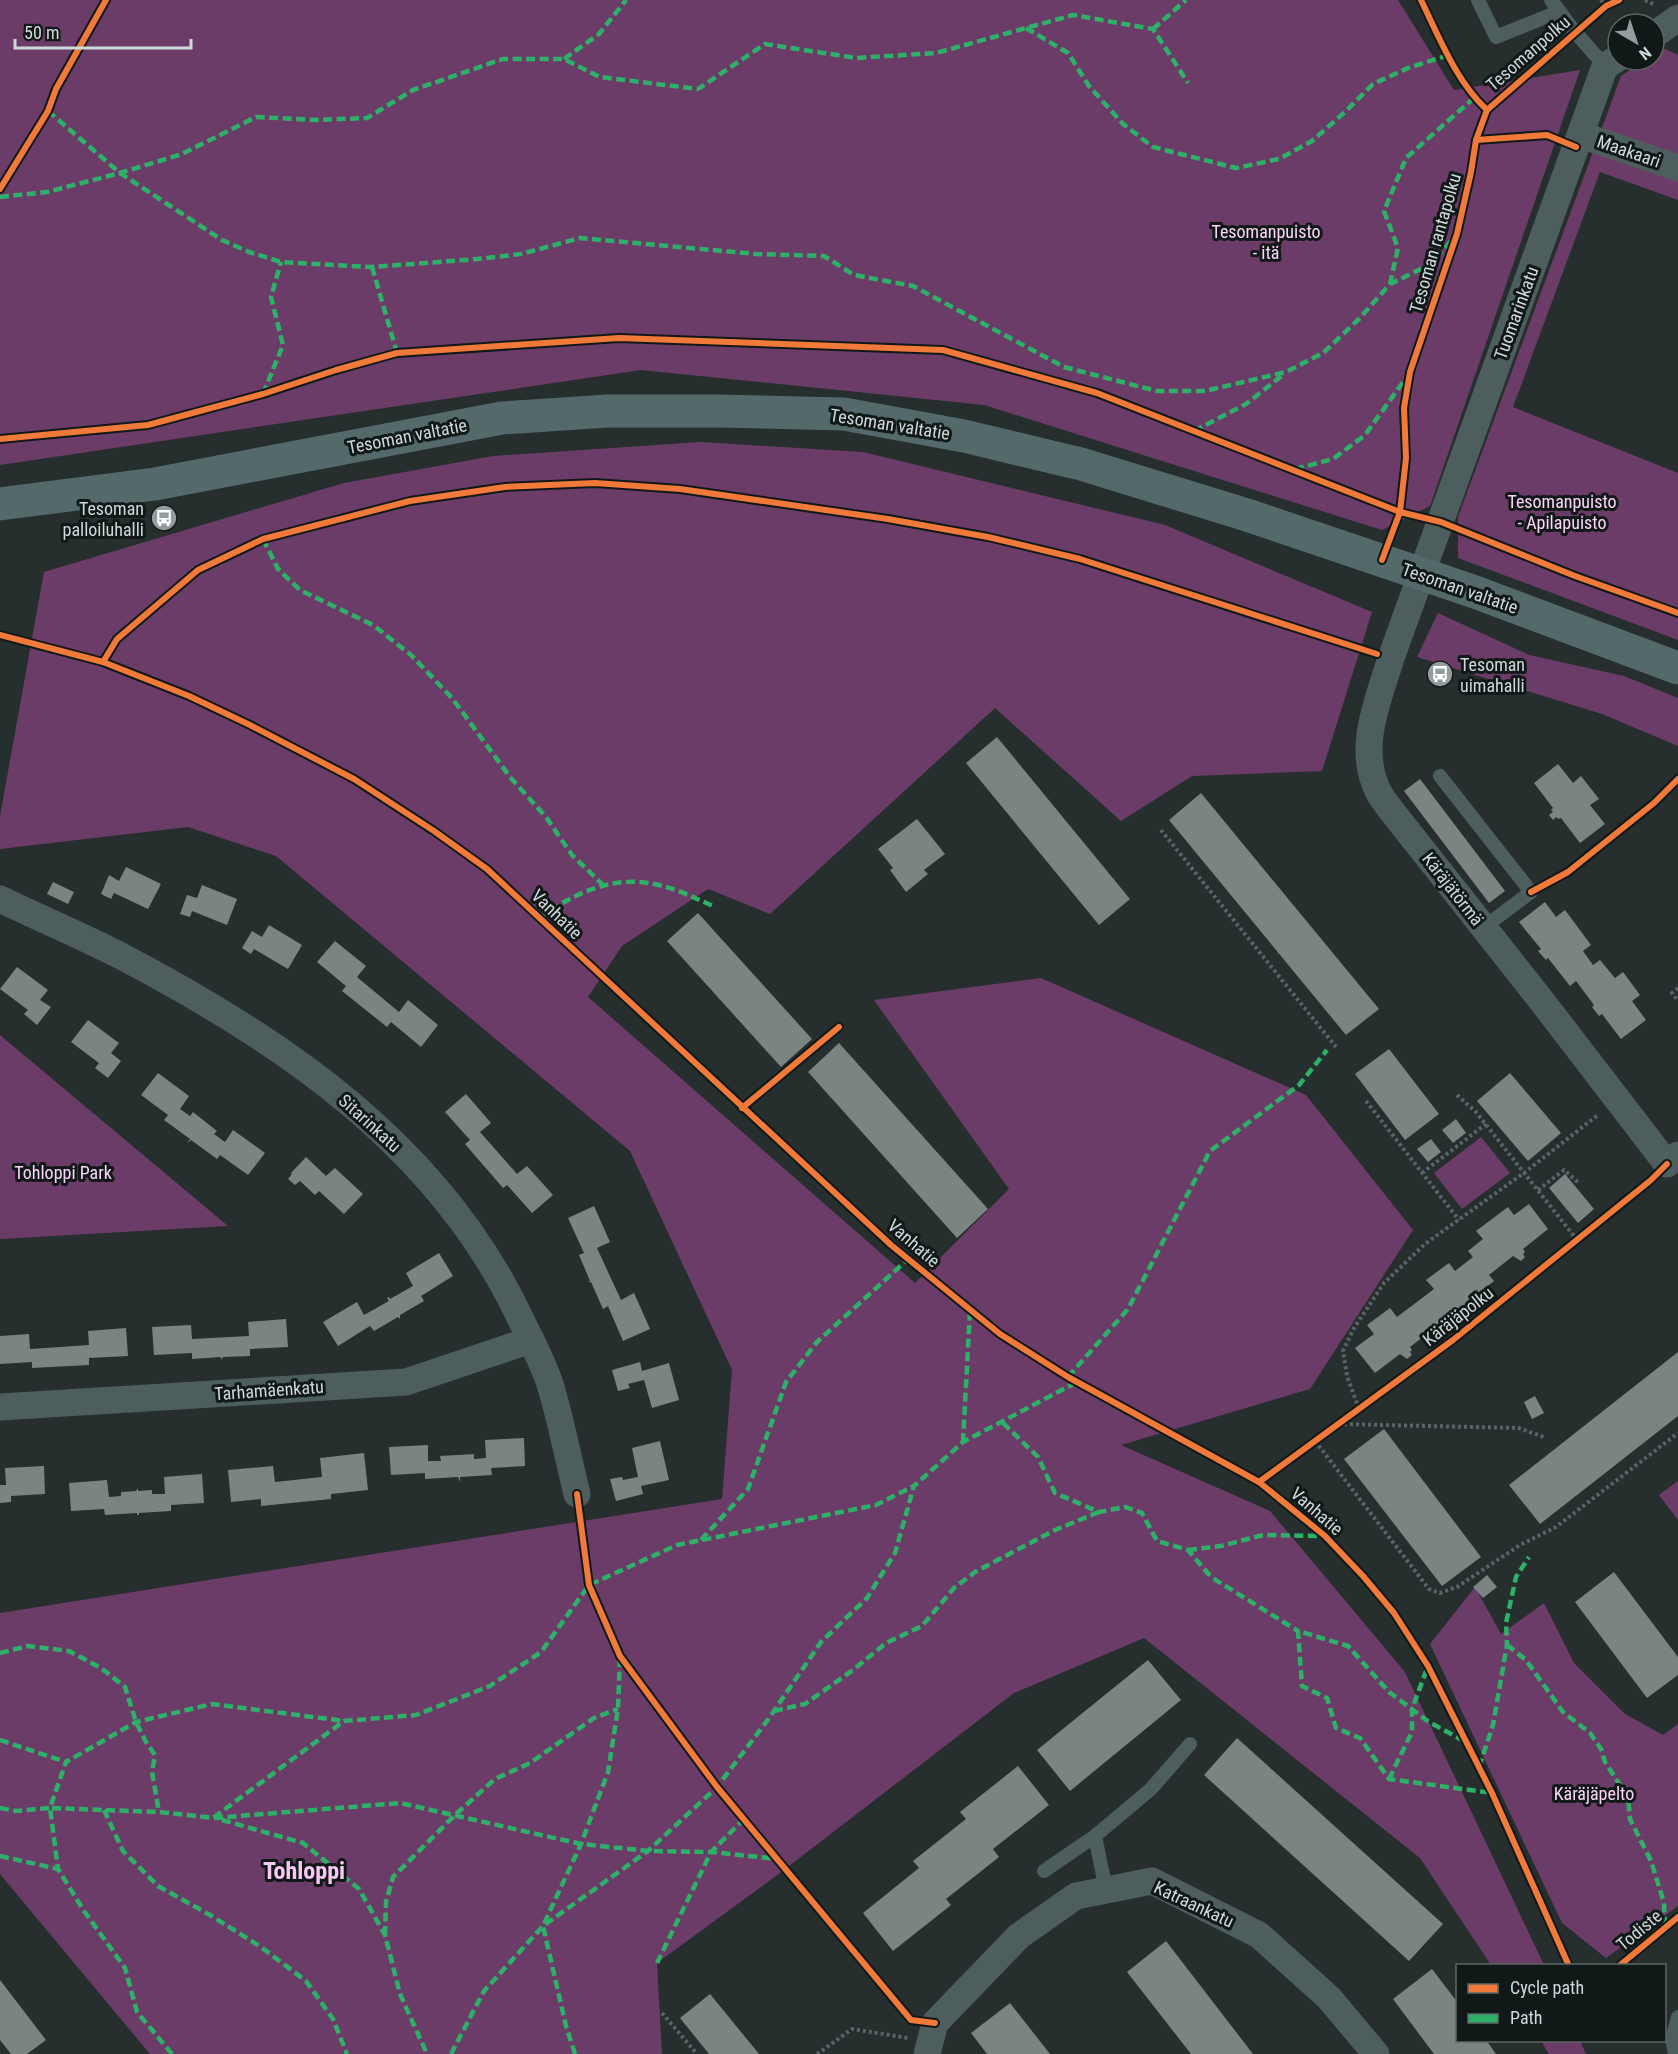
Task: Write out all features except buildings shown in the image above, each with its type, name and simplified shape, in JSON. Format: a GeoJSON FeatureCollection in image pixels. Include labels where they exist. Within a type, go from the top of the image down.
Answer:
{"type":"FeatureCollection","features":[{"type":"Feature","properties":{"kind":"main road","name":"Tesoman valtatie"},"geometry":{"type":"LineString","coordinates":[[0,504],[155,484],[502,418],[608,411],[844,414],[964,436],[1081,464],[1247,515],[1475,592],[1678,668]]}},
{"type":"Feature","properties":{"kind":"street","name":"Tuomarinkatu"},"geometry":{"type":"LineString","coordinates":[[1421,574],[1581,135],[1608,72]]}},
{"type":"Feature","properties":{"kind":"street","name":"Maakaari"},"geometry":{"type":"LineString","coordinates":[[1581,135],[1678,168]]}},
{"type":"Feature","properties":{"kind":"street","name":"Käräjätörmä"},"geometry":{"type":"LineString","coordinates":[[1421,574],[1372,722],[1368,746],[1371,773],[1379,793],[1618,1099],[1673,1159]]}},
{"type":"Feature","properties":{"kind":"street","name":"Sitarinkatu"},"geometry":{"type":"LineString","coordinates":[[0,899],[117,954],[179,987],[310,1071],[375,1123],[443,1195],[486,1252],[514,1303],[550,1383],[577,1494]]}},
{"type":"Feature","properties":{"kind":"street","name":"Tarhamäenkatu"},"geometry":{"type":"LineString","coordinates":[[0,1407],[406,1382],[531,1340]]}},
{"type":"Feature","properties":{"kind":"street","name":"Katraankatu"},"geometry":{"type":"LineString","coordinates":[[928,2048],[935,2023],[1019,1936],[1076,1896],[1152,1881],[1259,1935],[1329,1998],[1376,2054]]}},
{"type":"Feature","properties":{"kind":"lane"},"geometry":{"type":"LineString","coordinates":[[1478,0],[1496,37],[1555,6],[1575,32],[1606,57]]}},
{"type":"Feature","properties":{"kind":"lane"},"geometry":{"type":"LineString","coordinates":[[1440,776],[1532,892],[1484,928]]}},
{"type":"Feature","properties":{"kind":"lane"},"geometry":{"type":"LineString","coordinates":[[1044,1871],[1095,1836],[1151,1789],[1190,1744]]}},
{"type":"Feature","properties":{"kind":"lane"},"geometry":{"type":"LineString","coordinates":[[1095,1836],[1106,1890]]}},
{"type":"Feature","properties":{"kind":"lane"},"geometry":{"type":"LineString","coordinates":[[1675,2054],[1672,2040],[1678,2017]]}},
{"type":"Feature","properties":{"kind":"path"},"geometry":{"type":"LineString","coordinates":[[1601,0],[1609,4]]}},
{"type":"Feature","properties":{"kind":"path"},"geometry":{"type":"LineString","coordinates":[[1161,830],[1336,1047]]}},
{"type":"Feature","properties":{"kind":"path"},"geometry":{"type":"LineString","coordinates":[[1678,988],[1671,993],[1678,1001]]}},
{"type":"Feature","properties":{"kind":"path"},"geometry":{"type":"LineString","coordinates":[[1457,1095],[1486,1124],[1577,1240]]}},
{"type":"Feature","properties":{"kind":"path"},"geometry":{"type":"LineString","coordinates":[[1359,1409],[1347,1376],[1343,1351],[1354,1328],[1384,1283],[1425,1244],[1524,1173],[1618,1099]]}},
{"type":"Feature","properties":{"kind":"path"},"geometry":{"type":"LineString","coordinates":[[1366,1101],[1459,1220]]}},
{"type":"Feature","properties":{"kind":"path"},"geometry":{"type":"LineString","coordinates":[[1422,1173],[1486,1124]]}},
{"type":"Feature","properties":{"kind":"path"},"geometry":{"type":"LineString","coordinates":[[1538,1190],[1564,1170],[1580,1184]]}},
{"type":"Feature","properties":{"kind":"path"},"geometry":{"type":"LineString","coordinates":[[1568,1247],[1586,1233]]}},
{"type":"Feature","properties":{"kind":"path"},"geometry":{"type":"LineString","coordinates":[[1331,1430],[1368,1402]]}},
{"type":"Feature","properties":{"kind":"path"},"geometry":{"type":"LineString","coordinates":[[1338,1424],[1518,1428],[1544,1437]]}},
{"type":"Feature","properties":{"kind":"path"},"geometry":{"type":"LineString","coordinates":[[1316,1441],[1429,1589],[1440,1593],[1457,1587],[1520,1545],[1556,1527],[1678,1433]]}},
{"type":"Feature","properties":{"kind":"path"},"geometry":{"type":"LineString","coordinates":[[1306,1448],[1323,1435]]}},
{"type":"Feature","properties":{"kind":"path"},"geometry":{"type":"LineString","coordinates":[[663,2013],[697,2054]]}},
{"type":"Feature","properties":{"kind":"path"},"geometry":{"type":"LineString","coordinates":[[817,2054],[852,2029],[928,2048]]}},
{"type":"Feature","properties":{"kind":"green space","name":"Tesomanpuisto - itä"},"geometry":{"type":"Polygon","coordinates":[[[0,0],[1398,0],[1454,90],[1580,70],[1430,506],[1382,530],[984,405],[641,370],[0,465],[0,0]]]}},
{"type":"Feature","properties":{"kind":"green space","name":"Tesomanpuisto - Apilapuisto"},"geometry":{"type":"Polygon","coordinates":[[[1666,49],[1678,55],[1678,200],[1600,172],[1513,407],[1678,473],[1678,640],[1458,558],[1458,517],[1621,76],[1627,72],[1666,72],[1666,49]]]}},
{"type":"Feature","properties":{"kind":"green space"},"geometry":{"type":"Polygon","coordinates":[[[701,442],[863,452],[1165,525],[1372,612],[1322,771],[1192,776],[1121,821],[995,708],[770,914],[708,889],[622,946],[588,997],[915,1283],[1009,1189],[874,1000],[1041,978],[1306,1095],[1413,1230],[1310,1389],[1121,1445],[1270,1511],[1405,1672],[1544,1964],[1490,1964],[1420,1858],[1144,1638],[1014,1693],[776,1876],[657,1963],[662,2054],[150,2054],[0,1874],[0,1613],[722,1499],[732,1370],[630,1151],[276,856],[188,827],[0,849],[0,816],[44,572],[344,483],[493,456],[701,442]]]}},
{"type":"Feature","properties":{"kind":"green space"},"geometry":{"type":"Polygon","coordinates":[[[1438,613],[1529,655],[1624,676],[1678,698],[1678,746],[1602,714],[1417,657],[1438,613]]]}},
{"type":"Feature","properties":{"kind":"green space","name":"Tohloppi Park"},"geometry":{"type":"Polygon","coordinates":[[[0,1035],[228,1226],[0,1239],[0,1035]]]}},
{"type":"Feature","properties":{"kind":"green space"},"geometry":{"type":"Polygon","coordinates":[[[1481,1137],[1510,1173],[1462,1209],[1434,1173],[1481,1137]]]}},
{"type":"Feature","properties":{"kind":"green space"},"geometry":{"type":"Polygon","coordinates":[[[1678,1481],[1678,1520],[1659,1495],[1678,1481]]]}},
{"type":"Feature","properties":{"kind":"green space","name":"Käräjäpelto"},"geometry":{"type":"Polygon","coordinates":[[[1475,1587],[1501,1634],[1544,1603],[1574,1663],[1625,1714],[1663,1735],[1678,1724],[1678,1906],[1606,1958],[1562,1923],[1430,1644],[1475,1587]]]}},
{"type":"Feature","properties":{"kind":"green space"},"geometry":{"type":"Polygon","coordinates":[[[1542,2042],[1580,2042],[1586,2054],[1549,2054],[1542,2042]]]}},
{"type":"Feature","properties":{"kind":"marked path"},"geometry":{"type":"LineString","coordinates":[[564,59],[599,34],[626,0]]}},
{"type":"Feature","properties":{"kind":"marked path"},"geometry":{"type":"LineString","coordinates":[[1153,29],[1186,0]]}},
{"type":"Feature","properties":{"kind":"marked path"},"geometry":{"type":"LineString","coordinates":[[0,197],[47,192],[182,154],[256,117],[316,120],[367,118],[413,90],[503,59],[564,59],[600,77],[698,89],[765,44],[856,58],[936,53],[1073,15],[1153,29],[1188,83]]}},
{"type":"Feature","properties":{"kind":"marked path"},"geometry":{"type":"LineString","coordinates":[[1026,28],[1068,53],[1089,86],[1123,124],[1153,147],[1236,168],[1279,159],[1312,141],[1373,84],[1408,68],[1449,55]]}},
{"type":"Feature","properties":{"kind":"marked path"},"geometry":{"type":"LineString","coordinates":[[1390,284],[1398,248],[1384,211],[1406,158],[1475,97]]}},
{"type":"Feature","properties":{"kind":"marked path"},"geometry":{"type":"LineString","coordinates":[[48,111],[120,173],[222,240],[249,252],[281,262],[372,267],[477,259],[521,254],[580,238],[756,254],[824,256],[854,275],[913,286],[1064,367],[1157,391],[1205,391],[1286,372],[1323,353],[1359,319],[1390,284],[1431,264],[1451,241]]}},
{"type":"Feature","properties":{"kind":"marked path"},"geometry":{"type":"LineString","coordinates":[[263,394],[283,345],[271,297],[281,262]]}},
{"type":"Feature","properties":{"kind":"marked path"},"geometry":{"type":"LineString","coordinates":[[372,267],[397,353]]}},
{"type":"Feature","properties":{"kind":"marked path"},"geometry":{"type":"LineString","coordinates":[[1194,431],[1246,404],[1284,374]]}},
{"type":"Feature","properties":{"kind":"marked path"},"geometry":{"type":"LineString","coordinates":[[1295,469],[1333,459],[1365,435],[1406,378]]}},
{"type":"Feature","properties":{"kind":"marked path"},"geometry":{"type":"LineString","coordinates":[[263,539],[278,569],[300,590],[373,625],[411,655],[452,698],[510,777],[546,817],[572,855],[603,885]]}},
{"type":"Feature","properties":{"kind":"marked path"},"geometry":{"type":"LineString","coordinates":[[540,918],[579,894],[608,884],[623,882],[662,886],[715,907]]}},
{"type":"Feature","properties":{"kind":"marked path"},"geometry":{"type":"LineString","coordinates":[[1068,1377],[1128,1309],[1210,1151],[1299,1085],[1327,1050]]}},
{"type":"Feature","properties":{"kind":"marked path"},"geometry":{"type":"LineString","coordinates":[[701,1540],[748,1489],[786,1382],[817,1342],[908,1259]]}},
{"type":"Feature","properties":{"kind":"marked path"},"geometry":{"type":"LineString","coordinates":[[963,1442],[970,1310]]}},
{"type":"Feature","properties":{"kind":"marked path"},"geometry":{"type":"LineString","coordinates":[[451,2054],[484,1991],[543,1926],[648,1851],[717,1787],[767,1721],[821,1642],[867,1598],[895,1553],[914,1486],[963,1442],[1079,1381]]}},
{"type":"Feature","properties":{"kind":"marked path"},"geometry":{"type":"LineString","coordinates":[[1003,1423],[1038,1457],[1055,1493],[1099,1512],[1125,1507],[1142,1513],[1157,1541],[1188,1550],[1211,1577],[1298,1631]]}},
{"type":"Feature","properties":{"kind":"marked path"},"geometry":{"type":"LineString","coordinates":[[172,2054],[137,2012],[125,1968],[84,1911],[58,1869],[50,1808],[159,1812],[213,1818],[344,1721],[416,1715],[490,1686],[541,1652],[589,1585],[677,1545],[876,1505],[914,1486]]}},
{"type":"Feature","properties":{"kind":"marked path"},"geometry":{"type":"LineString","coordinates":[[774,1711],[805,1704],[886,1643],[922,1626],[954,1588],[975,1572],[1055,1530],[1099,1512]]}},
{"type":"Feature","properties":{"kind":"marked path"},"geometry":{"type":"LineString","coordinates":[[1188,1550],[1221,1546],[1263,1535],[1324,1536]]}},
{"type":"Feature","properties":{"kind":"marked path"},"geometry":{"type":"LineString","coordinates":[[1479,1767],[1493,1725],[1507,1645],[1506,1623],[1516,1577],[1529,1557]]}},
{"type":"Feature","properties":{"kind":"marked path"},"geometry":{"type":"LineString","coordinates":[[1464,1741],[1429,1722],[1389,1692],[1348,1646],[1298,1631],[1302,1686],[1327,1698],[1336,1728],[1360,1738],[1389,1779],[1492,1793]]}},
{"type":"Feature","properties":{"kind":"marked path"},"geometry":{"type":"LineString","coordinates":[[1507,1645],[1526,1660],[1563,1712],[1590,1733],[1601,1749],[1605,1762],[1628,1797],[1630,1819],[1651,1861],[1664,1903],[1665,1928]]}},
{"type":"Feature","properties":{"kind":"marked path"},"geometry":{"type":"LineString","coordinates":[[0,1653],[28,1646],[69,1651],[101,1668],[125,1687],[136,1722],[155,1755],[152,1772],[159,1812]]}},
{"type":"Feature","properties":{"kind":"marked path"},"geometry":{"type":"LineString","coordinates":[[575,2054],[566,2026],[543,1926],[581,1844],[608,1772],[618,1709],[620,1656]]}},
{"type":"Feature","properties":{"kind":"marked path"},"geometry":{"type":"LineString","coordinates":[[1389,1779],[1412,1732],[1412,1709],[1428,1666]]}},
{"type":"Feature","properties":{"kind":"marked path"},"geometry":{"type":"LineString","coordinates":[[0,1808],[16,1811],[50,1808],[66,1762],[136,1722],[212,1704],[344,1721]]}},
{"type":"Feature","properties":{"kind":"marked path"},"geometry":{"type":"LineString","coordinates":[[385,1935],[386,1902],[393,1877],[455,1815],[495,1779],[530,1763],[594,1718],[618,1709]]}},
{"type":"Feature","properties":{"kind":"marked path"},"geometry":{"type":"LineString","coordinates":[[0,1740],[66,1762]]}},
{"type":"Feature","properties":{"kind":"marked path"},"geometry":{"type":"LineString","coordinates":[[214,1818],[400,1803],[581,1844],[648,1851],[711,1852],[778,1859]]}},
{"type":"Feature","properties":{"kind":"marked path"},"geometry":{"type":"LineString","coordinates":[[104,1810],[123,1851],[158,1886],[261,1947],[306,1981],[333,2019],[347,2054]]}},
{"type":"Feature","properties":{"kind":"marked path"},"geometry":{"type":"LineString","coordinates":[[657,1963],[711,1852],[745,1818]]}},
{"type":"Feature","properties":{"kind":"marked path"},"geometry":{"type":"LineString","coordinates":[[222,1820],[303,1843],[359,1889],[385,1935],[400,1994],[427,2054]]}},
{"type":"Feature","properties":{"kind":"marked path"},"geometry":{"type":"LineString","coordinates":[[0,1856],[58,1869]]}},
{"type":"Feature","properties":{"kind":"cycle path"},"geometry":{"type":"LineString","coordinates":[[0,189],[48,111],[56,89],[106,0]]}},
{"type":"Feature","properties":{"kind":"cycle path","name":"Tesoman rantapolku"},"geometry":{"type":"LineString","coordinates":[[1382,560],[1400,512],[1406,458],[1404,408],[1410,372],[1457,234],[1476,140],[1487,110],[1457,72],[1421,0]]}},
{"type":"Feature","properties":{"kind":"cycle path","name":"Tesomanpolku"},"geometry":{"type":"LineString","coordinates":[[1487,110],[1606,6],[1619,0]]}},
{"type":"Feature","properties":{"kind":"cycle path"},"geometry":{"type":"LineString","coordinates":[[1476,140],[1547,135],[1576,147]]}},
{"type":"Feature","properties":{"kind":"cycle path"},"geometry":{"type":"LineString","coordinates":[[0,439],[148,425],[263,394],[397,353],[619,338],[943,350],[1097,393],[1400,512],[1441,522],[1575,576],[1678,613]]}},
{"type":"Feature","properties":{"kind":"cycle path"},"geometry":{"type":"LineString","coordinates":[[103,662],[117,639],[198,570],[263,539],[410,501],[505,487],[595,483],[680,489],[888,519],[988,537],[1080,559],[1377,654]]}},
{"type":"Feature","properties":{"kind":"cycle path","name":"Vanhatie"},"geometry":{"type":"LineString","coordinates":[[0,635],[103,662],[189,696],[354,779],[434,831],[487,869],[891,1245],[1000,1334],[1068,1377],[1259,1482],[1325,1536],[1394,1613],[1428,1666],[1492,1793],[1568,1964]]}},
{"type":"Feature","properties":{"kind":"cycle path"},"geometry":{"type":"LineString","coordinates":[[1531,892],[1568,872],[1654,803],[1678,779]]}},
{"type":"Feature","properties":{"kind":"cycle path"},"geometry":{"type":"LineString","coordinates":[[742,1108],[839,1027]]}},
{"type":"Feature","properties":{"kind":"cycle path","name":"Käräjäpolku"},"geometry":{"type":"LineString","coordinates":[[1259,1482],[1453,1340],[1651,1180],[1667,1164]]}},
{"type":"Feature","properties":{"kind":"cycle path"},"geometry":{"type":"LineString","coordinates":[[577,1494],[589,1585],[620,1656],[717,1787],[911,2020],[935,2023]]}},
{"type":"Feature","properties":{"kind":"cycle path","name":"Todiste"},"geometry":{"type":"LineString","coordinates":[[1621,1964],[1678,1917]]}},
{"type":"Feature","properties":{"kind":"place","name":"Tesoman palloiluhalli"},"geometry":{"type":"Point","coordinates":[164,518]}},
{"type":"Feature","properties":{"kind":"place","name":"Tesoman uimahalli"},"geometry":{"type":"Point","coordinates":[1440,674]}},
{"type":"Feature","properties":{"kind":"district","name":"Tohloppi"},"geometry":{"type":"Point","coordinates":[304,1871]}}]}
